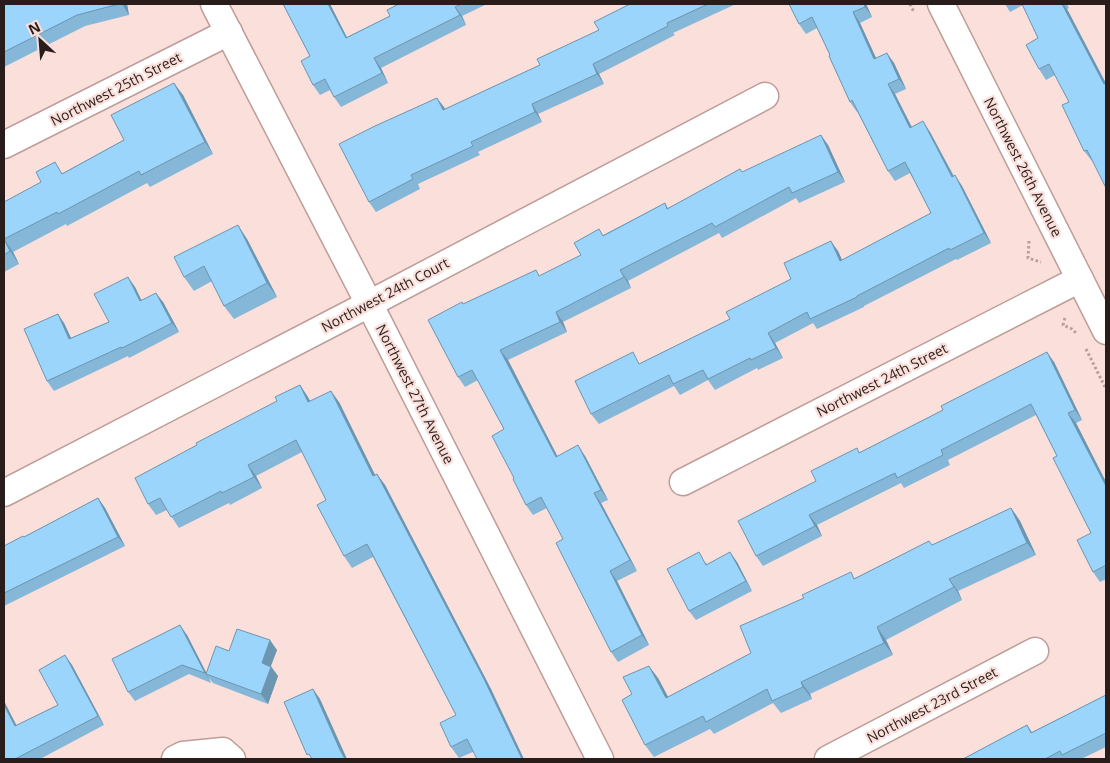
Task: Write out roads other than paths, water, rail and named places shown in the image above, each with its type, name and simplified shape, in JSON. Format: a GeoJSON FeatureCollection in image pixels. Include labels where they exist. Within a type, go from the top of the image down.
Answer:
{"type":"FeatureCollection","features":[{"type":"Feature","properties":{"kind":"street","name":"Northwest 27th Avenue"},"geometry":{"type":"LineString","coordinates":[[214,4],[600,759]]}},
{"type":"Feature","properties":{"kind":"street","name":"Northwest 26th Avenue"},"geometry":{"type":"LineString","coordinates":[[941,4],[1106,331]]}},
{"type":"Feature","properties":{"kind":"street","name":"Northwest 25th Street"},"geometry":{"type":"LineString","coordinates":[[4,145],[229,32]]}},
{"type":"Feature","properties":{"kind":"street","name":"Northwest 24th Court"},"geometry":{"type":"LineString","coordinates":[[4,493],[766,96]]}},
{"type":"Feature","properties":{"kind":"street","name":"Northwest 24th Street"},"geometry":{"type":"LineString","coordinates":[[684,482],[1080,279]]}},
{"type":"Feature","properties":{"kind":"street","name":"Northwest 23rd Street"},"geometry":{"type":"LineString","coordinates":[[828,759],[1035,651]]}},
{"type":"Feature","properties":{"kind":"street"},"geometry":{"type":"LineString","coordinates":[[175,759],[183,755],[227,755]]}}]}
